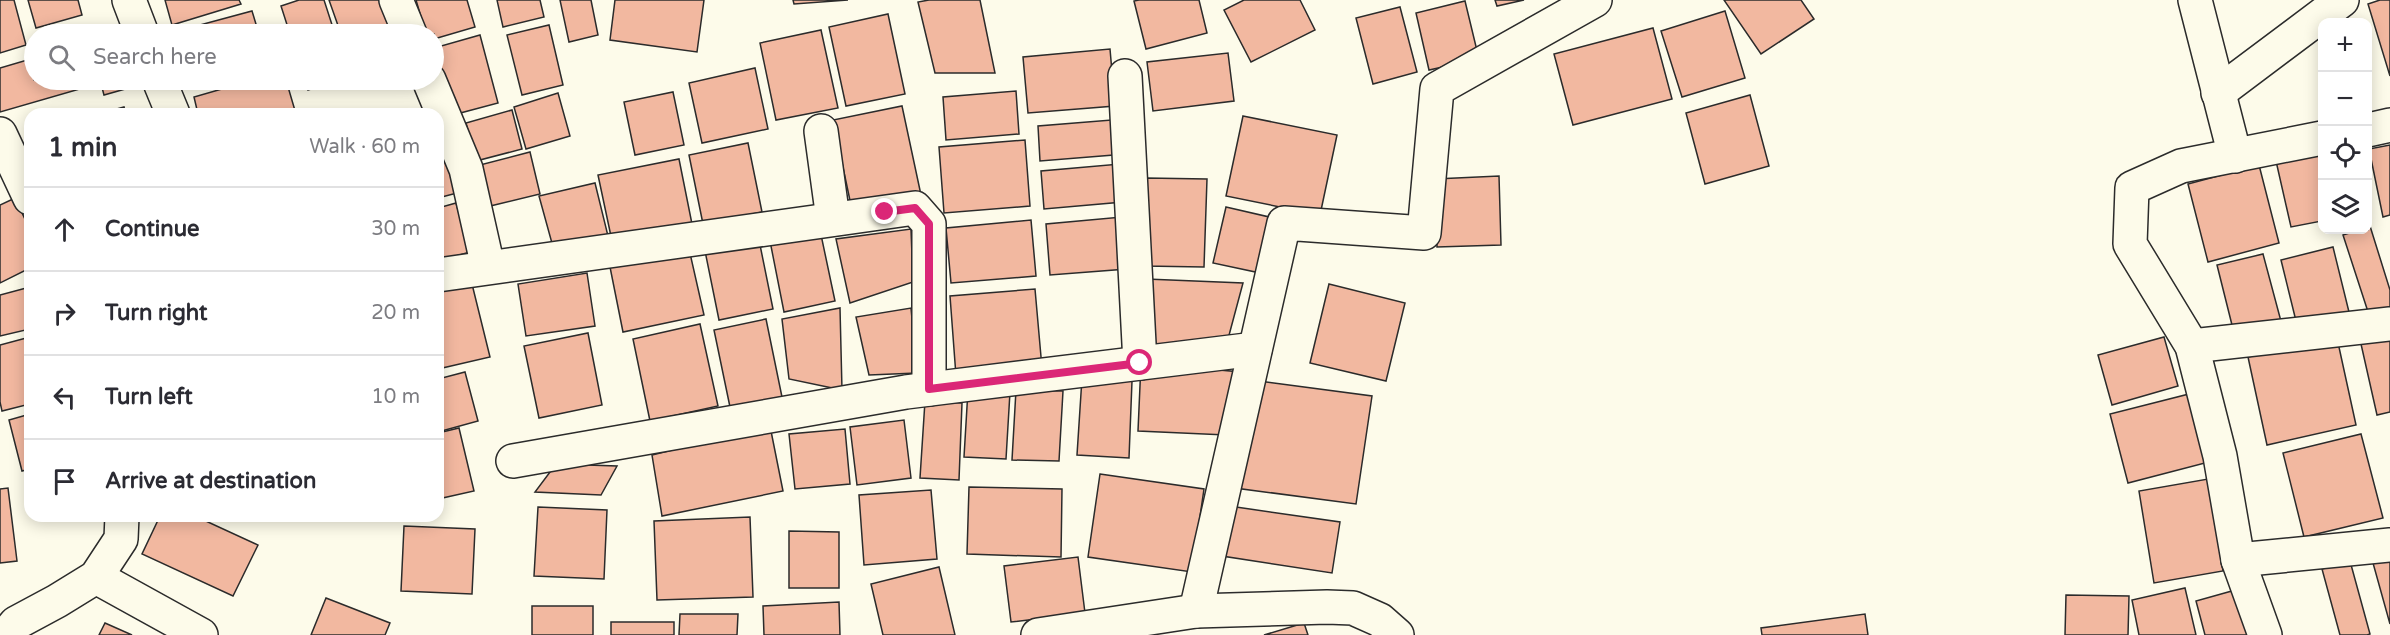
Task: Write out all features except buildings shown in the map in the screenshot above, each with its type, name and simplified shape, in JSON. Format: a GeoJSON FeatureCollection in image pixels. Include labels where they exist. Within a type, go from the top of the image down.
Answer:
{"type":"FeatureCollection","features":[{"type":"Feature","properties":{"kind":"street"},"geometry":{"type":"LineString","coordinates":[[129,0],[138,24]]}},
{"type":"Feature","properties":{"kind":"street"},"geometry":{"type":"LineString","coordinates":[[396,0],[406,24]]}},
{"type":"Feature","properties":{"kind":"street"},"geometry":{"type":"LineString","coordinates":[[1196,611],[1284,223],[1424,233],[1437,90],[1595,0]]}},
{"type":"Feature","properties":{"kind":"street"},"geometry":{"type":"LineString","coordinates":[[2195,0],[2235,156]]}},
{"type":"Feature","properties":{"kind":"street"},"geometry":{"type":"LineString","coordinates":[[2218,93],[2342,0]]}},
{"type":"Feature","properties":{"kind":"street"},"geometry":{"type":"LineString","coordinates":[[1125,76],[1140,363]]}},
{"type":"Feature","properties":{"kind":"street"},"geometry":{"type":"LineString","coordinates":[[163,90],[170,108]]}},
{"type":"Feature","properties":{"kind":"street"},"geometry":{"type":"LineString","coordinates":[[433,90],[441,108]]}},
{"type":"Feature","properties":{"kind":"street"},"geometry":{"type":"LineString","coordinates":[[444,116],[466,169],[488,267]]}},
{"type":"Feature","properties":{"kind":"street"},"geometry":{"type":"LineString","coordinates":[[2372,129],[2390,125]]}},
{"type":"Feature","properties":{"kind":"street"},"geometry":{"type":"LineString","coordinates":[[821,131],[833,219]]}},
{"type":"Feature","properties":{"kind":"street"},"geometry":{"type":"LineString","coordinates":[[0,134],[24,185]]}},
{"type":"Feature","properties":{"kind":"street"},"geometry":{"type":"LineString","coordinates":[[2265,635],[2238,560],[2220,456],[2192,346],[2130,244],[2132,188],[2181,166],[2318,139]]}},
{"type":"Feature","properties":{"kind":"street"},"geometry":{"type":"LineString","coordinates":[[444,274],[915,208],[929,224],[929,389]]}},
{"type":"Feature","properties":{"kind":"street"},"geometry":{"type":"LineString","coordinates":[[2192,346],[2390,324]]}},
{"type":"Feature","properties":{"kind":"street"},"geometry":{"type":"LineString","coordinates":[[513,461],[929,389],[1255,349]]}},
{"type":"Feature","properties":{"kind":"street"},"geometry":{"type":"LineString","coordinates":[[7,626],[57,601],[96,577],[121,538],[122,522]]}},
{"type":"Feature","properties":{"kind":"street"},"geometry":{"type":"LineString","coordinates":[[2238,560],[2390,545]]}},
{"type":"Feature","properties":{"kind":"street"},"geometry":{"type":"LineString","coordinates":[[96,577],[201,635]]}},
{"type":"Feature","properties":{"kind":"street"},"geometry":{"type":"LineString","coordinates":[[1038,635],[1196,611],[1353,608],[1380,620],[1397,635]]}},
{"type":"Feature","properties":{"kind":"route"},"geometry":{"type":"LineString","coordinates":[[885,212],[915,208],[929,224],[929,389],[1140,363]]}}]}
